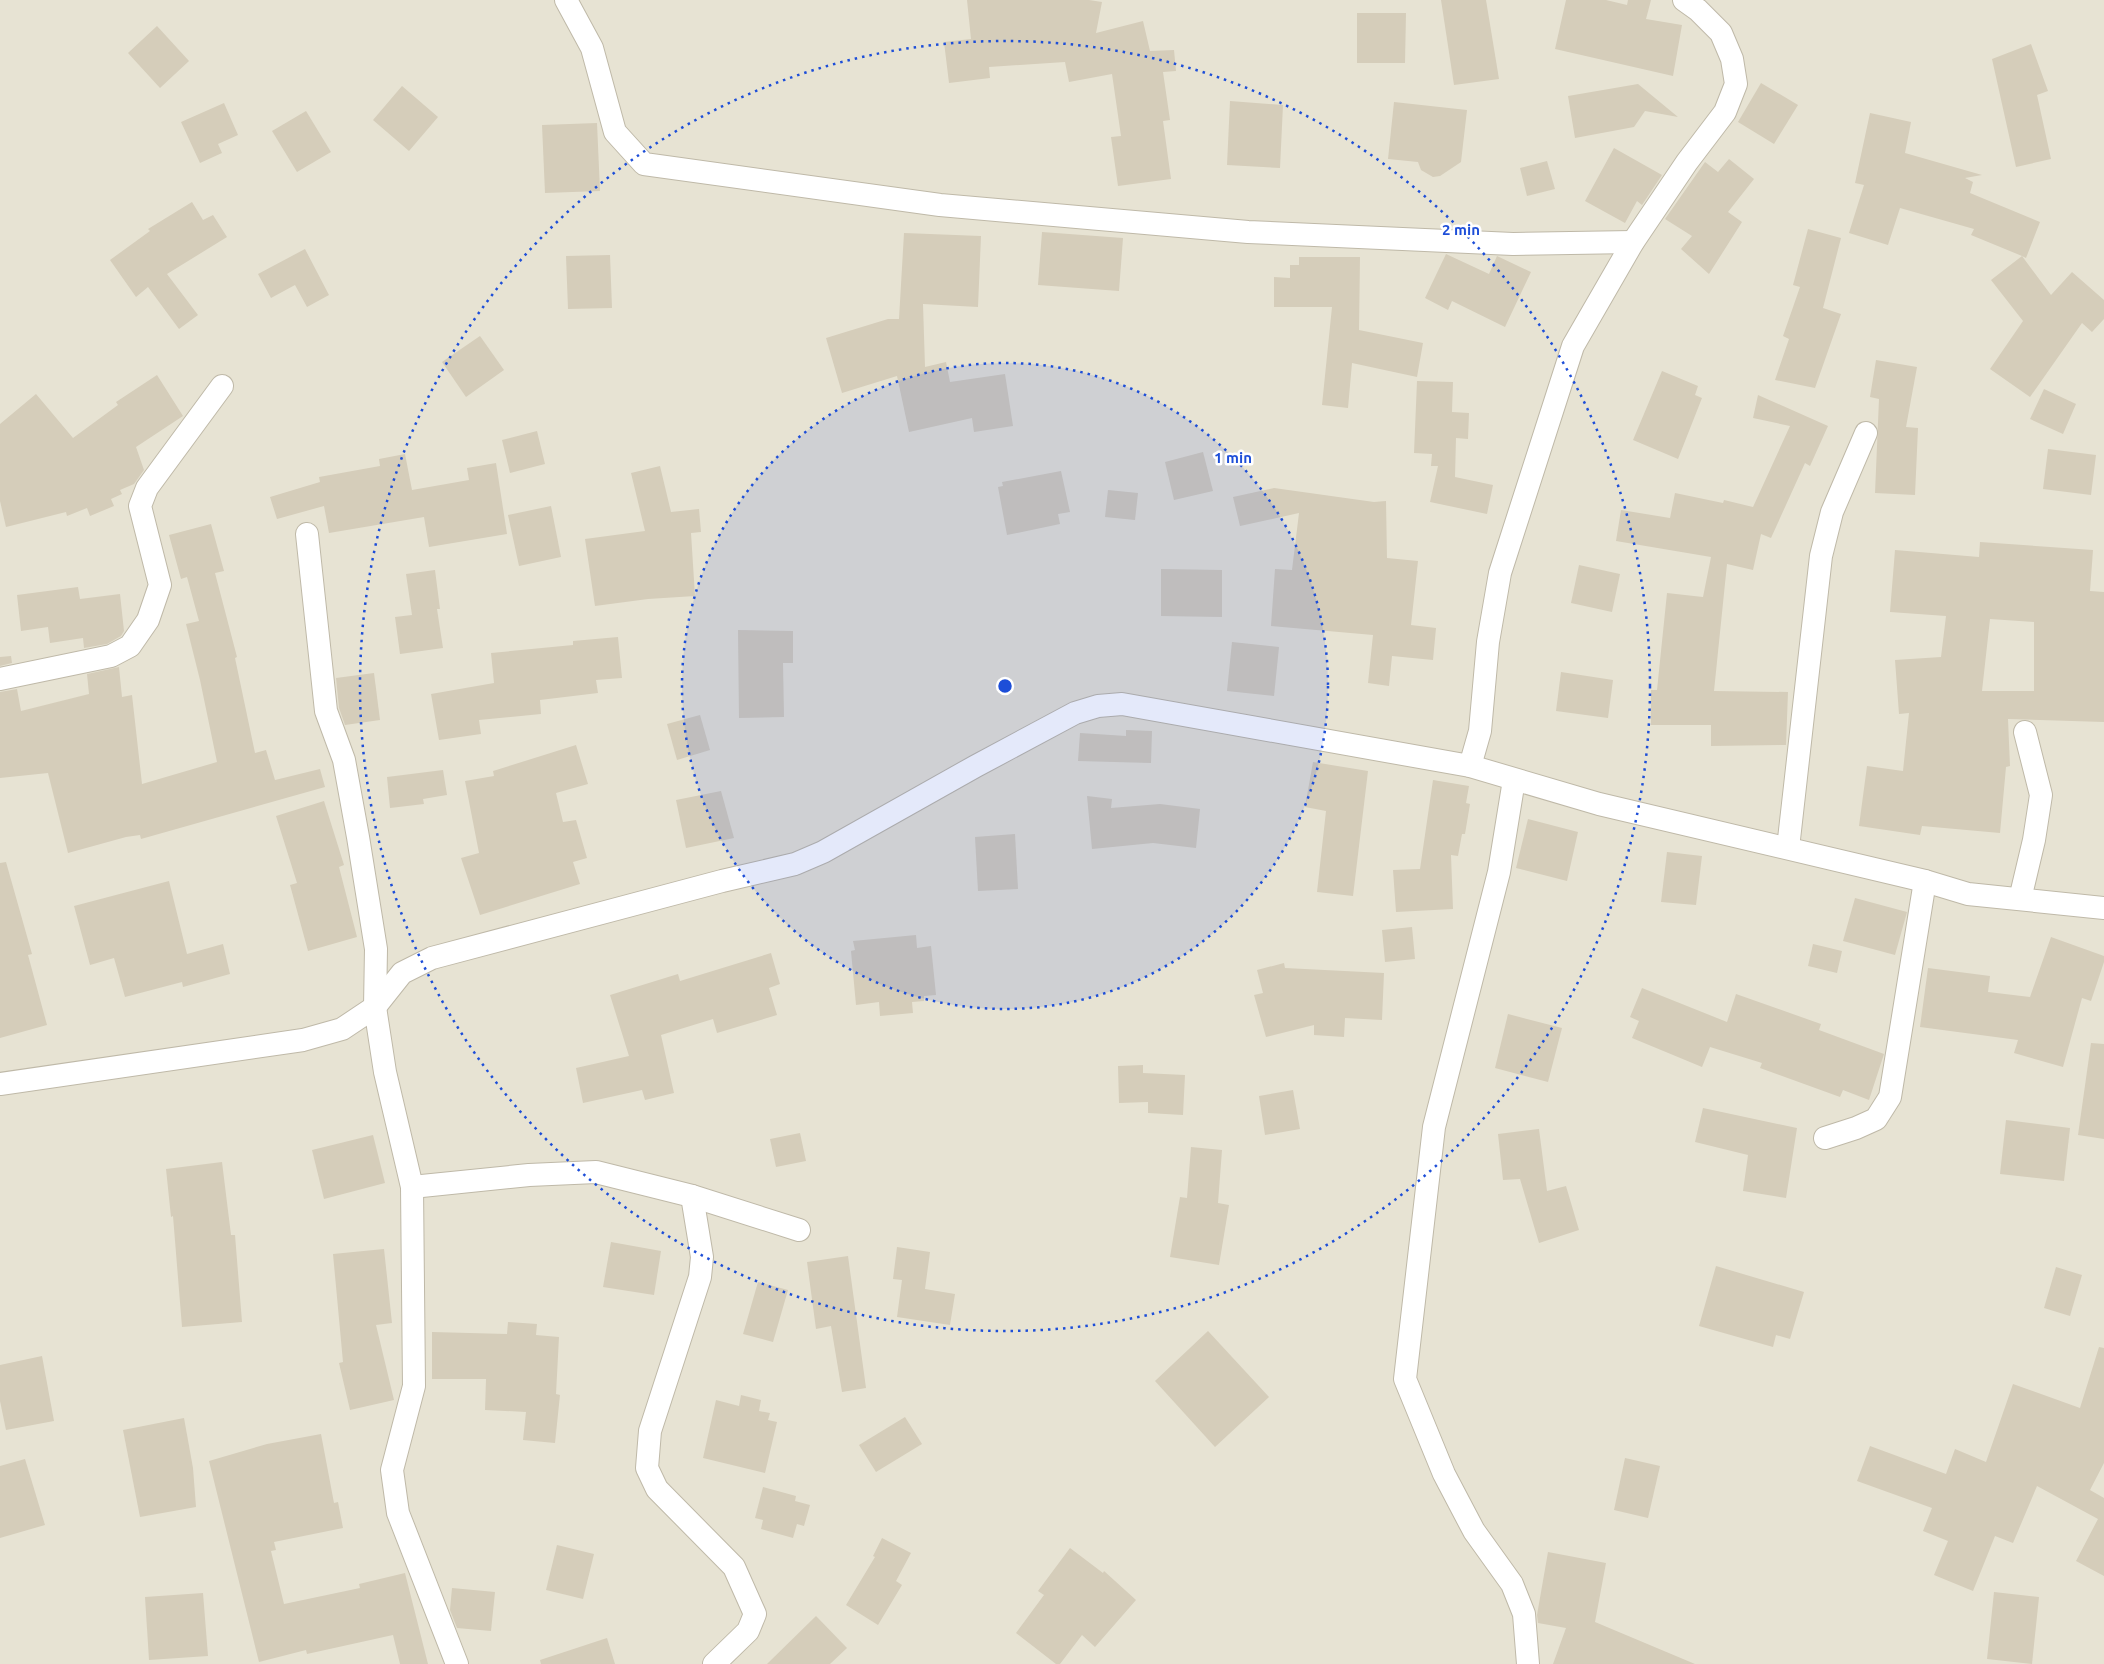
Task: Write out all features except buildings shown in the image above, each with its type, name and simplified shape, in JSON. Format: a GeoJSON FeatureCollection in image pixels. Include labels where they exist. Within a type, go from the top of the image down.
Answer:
{"type":"FeatureCollection","features":[{"type":"Feature","properties":{"kind":"street"},"geometry":{"type":"LineString","coordinates":[[566,0],[592,48],[615,132],[644,164],[940,205],[1248,232],[1513,244],[1633,242]]}},
{"type":"Feature","properties":{"kind":"street"},"geometry":{"type":"LineString","coordinates":[[1470,766],[1480,731],[1488,642],[1500,573],[1573,346],[1633,242],[1687,162],[1725,112],[1736,84],[1732,59],[1721,33],[1698,10],[1684,0]]}},
{"type":"Feature","properties":{"kind":"street"},"geometry":{"type":"LineString","coordinates":[[0,679],[111,656],[130,646],[148,620],[160,585],[140,506],[147,488],[222,386]]}},
{"type":"Feature","properties":{"kind":"street"},"geometry":{"type":"LineString","coordinates":[[1788,848],[1821,556],[1832,512],[1866,432]]}},
{"type":"Feature","properties":{"kind":"street"},"geometry":{"type":"LineString","coordinates":[[308,534],[326,711],[344,760],[376,948],[375,1007],[385,1072],[412,1187],[414,1386],[392,1470],[398,1513],[457,1664]]}},
{"type":"Feature","properties":{"kind":"street"},"geometry":{"type":"LineString","coordinates":[[0,1084],[303,1040],[342,1029],[375,1007],[402,973],[432,958],[802,861],[824,852],[976,766],[1075,713],[1098,706],[1122,704],[1470,766],[1598,804],[1925,881],[1968,894],[2104,908]]}},
{"type":"Feature","properties":{"kind":"street"},"geometry":{"type":"LineString","coordinates":[[2020,899],[2041,795],[2025,732]]}},
{"type":"Feature","properties":{"kind":"street"},"geometry":{"type":"LineString","coordinates":[[1514,780],[1498,872],[1434,1127],[1406,1379],[1444,1474],[1474,1531],[1512,1584],[1524,1614],[1528,1664]]}},
{"type":"Feature","properties":{"kind":"street"},"geometry":{"type":"LineString","coordinates":[[1825,1138],[1856,1128],[1876,1118],[1890,1097],[1925,881]]}},
{"type":"Feature","properties":{"kind":"street"},"geometry":{"type":"LineString","coordinates":[[412,1187],[530,1175],[596,1172],[692,1196],[799,1230]]}},
{"type":"Feature","properties":{"kind":"street"},"geometry":{"type":"LineString","coordinates":[[692,1196],[702,1257],[700,1278],[650,1430],[647,1468],[657,1489],[734,1567],[755,1614],[748,1631],[714,1664]]}},
{"type":"Feature","properties":{"kind":"shaded area"},"geometry":{"type":"Polygon","coordinates":[[[0,0],[2104,0],[2104,1664],[0,1664],[0,0]]]}}]}
